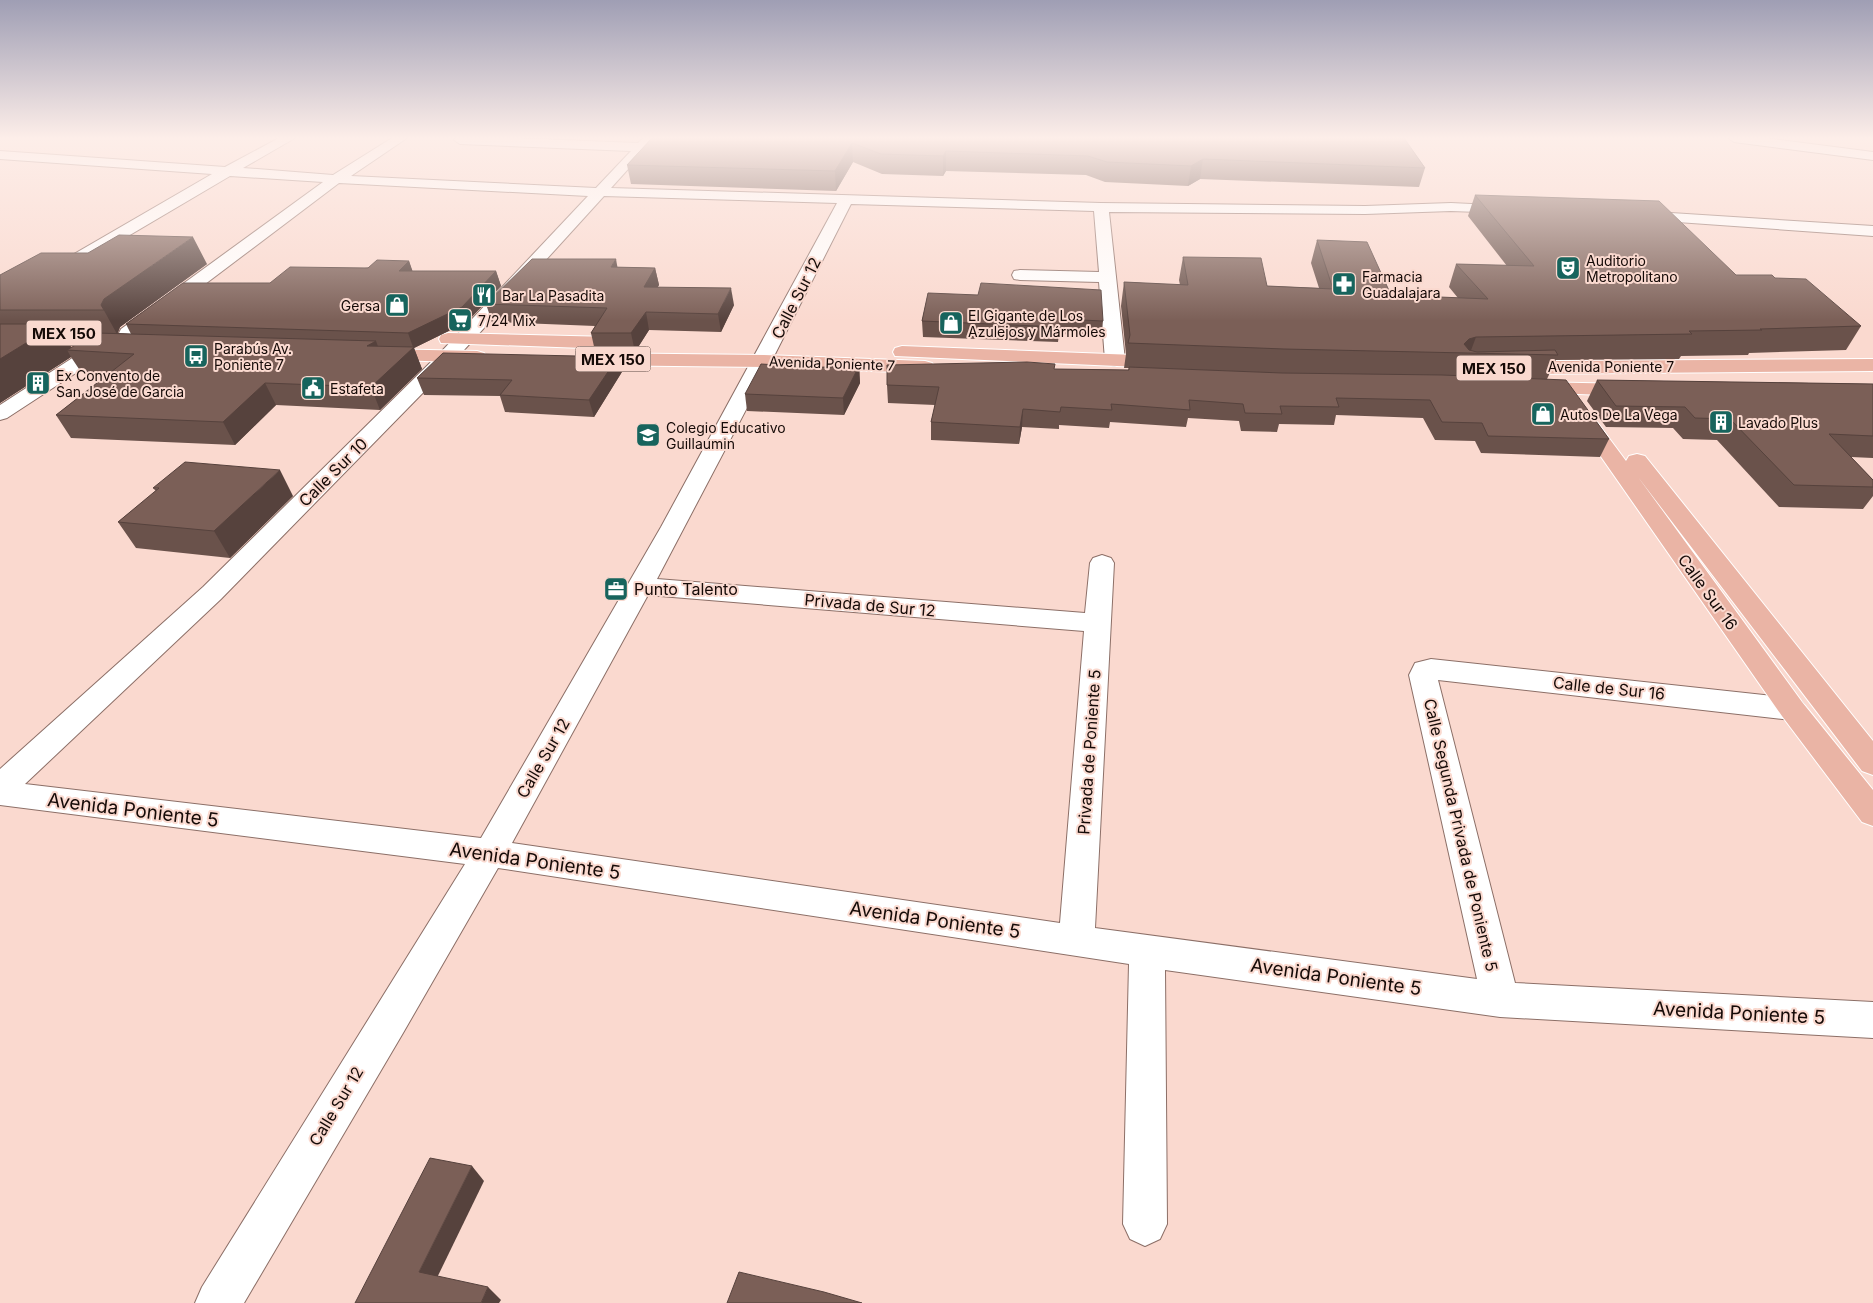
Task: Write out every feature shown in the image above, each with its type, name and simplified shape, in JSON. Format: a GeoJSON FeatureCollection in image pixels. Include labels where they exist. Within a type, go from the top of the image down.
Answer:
{"type":"FeatureCollection","features":[{"type":"Feature","properties":{"kind":"main road","name":"MEX 150"},"geometry":{"type":"LineString","coordinates":[[0,332],[157,333]]}},
{"type":"Feature","properties":{"kind":"main road","name":"Avenida Poniente 7"},"geometry":{"type":"LineString","coordinates":[[375,337],[456,348]]}},
{"type":"Feature","properties":{"kind":"main road","name":"MEX 150"},"geometry":{"type":"LineString","coordinates":[[0,346],[144,348]]}},
{"type":"Feature","properties":{"kind":"main road","name":"Avenida Poniente 7"},"geometry":{"type":"LineString","coordinates":[[359,354],[456,348],[1116,360],[1177,370],[767,354]]}},
{"type":"Feature","properties":{"kind":"main road"},"geometry":{"type":"LineString","coordinates":[[1571,377],[1745,374],[1766,366],[1873,365]]}},
{"type":"Feature","properties":{"kind":"main road","name":"Avenida Poniente 7"},"geometry":{"type":"LineString","coordinates":[[1494,368],[1571,377],[1650,390]]}},
{"type":"Feature","properties":{"kind":"main road","name":"Avenida Poniente 7"},"geometry":{"type":"LineString","coordinates":[[1520,388],[1571,377]]}},
{"type":"Feature","properties":{"kind":"main road","name":"Calle Sur 16"},"geometry":{"type":"LineString","coordinates":[[1571,377],[1792,709],[1873,813]]}},
{"type":"Feature","properties":{"kind":"main road","name":"Calle Sur 16"},"geometry":{"type":"LineString","coordinates":[[1571,377],[1873,763]]}},
{"type":"Feature","properties":{"kind":"street"},"geometry":{"type":"LineString","coordinates":[[0,304],[177,199]]}},
{"type":"Feature","properties":{"kind":"street"},"geometry":{"type":"LineString","coordinates":[[128,333],[309,199]]}},
{"type":"Feature","properties":{"kind":"street","name":"Calle Sur 10"},"geometry":{"type":"LineString","coordinates":[[0,788],[212,593],[456,348],[593,199]]}},
{"type":"Feature","properties":{"kind":"street"},"geometry":{"type":"LineString","coordinates":[[809,199],[1100,207],[1365,210],[1451,206],[1521,210]]}},
{"type":"Feature","properties":{"kind":"street","name":"Calle Sur 12"},"geometry":{"type":"LineString","coordinates":[[218,1303],[489,853],[642,586],[767,354],[846,200]]}},
{"type":"Feature","properties":{"kind":"street"},"geometry":{"type":"LineString","coordinates":[[1100,207],[1116,360]]}},
{"type":"Feature","properties":{"kind":"street"},"geometry":{"type":"LineString","coordinates":[[1621,215],[1873,231]]}},
{"type":"Feature","properties":{"kind":"street"},"geometry":{"type":"LineString","coordinates":[[1020,275],[1107,277]]}},
{"type":"Feature","properties":{"kind":"street"},"geometry":{"type":"LineString","coordinates":[[0,414],[104,346]]}},
{"type":"Feature","properties":{"kind":"street","name":"Privada de Poniente 5"},"geometry":{"type":"LineString","coordinates":[[1076,941],[1102,563]]}},
{"type":"Feature","properties":{"kind":"street","name":"Privada de Sur 12"},"geometry":{"type":"LineString","coordinates":[[642,586],[1098,624]]}},
{"type":"Feature","properties":{"kind":"street","name":"Calle de Sur 16"},"geometry":{"type":"LineString","coordinates":[[1425,670],[1431,668],[1792,709]]}},
{"type":"Feature","properties":{"kind":"street","name":"Calle Segunda Privada de Poniente 5"},"geometry":{"type":"LineString","coordinates":[[1425,670],[1423,675],[1500,1000]]}},
{"type":"Feature","properties":{"kind":"street","name":"Avenida Poniente 5"},"geometry":{"type":"LineString","coordinates":[[0,793],[489,853],[1076,941],[1500,1000],[1873,1020]]}},
{"type":"Feature","properties":{"kind":"street"},"geometry":{"type":"LineString","coordinates":[[1145,1224],[1147,950]]}},
{"type":"Feature","properties":{"kind":"building"},"geometry":{"type":"Polygon","coordinates":[[[1478,199],[1659,201],[1736,275],[1772,275],[1775,278],[1806,279],[1861,326],[1689,331],[1692,334],[1476,337],[1469,339],[1464,344],[1469,350],[1477,352],[1555,350],[1558,355],[1284,349],[1128,343],[1130,335],[1124,282],[1188,285],[1183,257],[1261,258],[1267,286],[1333,289],[1317,240],[1367,242],[1391,295],[1488,299],[1456,264],[1534,266],[1478,199]]]}},
{"type":"Feature","properties":{"kind":"building"},"geometry":{"type":"Polygon","coordinates":[[[119,235],[193,237],[104,299],[101,305],[104,310],[0,310],[0,275],[41,253],[88,253],[119,235]]]}},
{"type":"Feature","properties":{"kind":"building"},"geometry":{"type":"Polygon","coordinates":[[[532,259],[616,259],[611,267],[655,268],[644,287],[731,288],[718,314],[646,312],[631,333],[591,333],[607,308],[486,304],[532,259]]]}},
{"type":"Feature","properties":{"kind":"building"},"geometry":{"type":"Polygon","coordinates":[[[377,260],[409,261],[399,271],[496,271],[462,307],[408,333],[126,324],[183,283],[270,283],[290,267],[368,268],[377,260]]]}},
{"type":"Feature","properties":{"kind":"building"},"geometry":{"type":"Polygon","coordinates":[[[981,283],[1101,290],[1103,321],[1060,319],[1059,327],[922,321],[928,293],[978,295],[981,283]]]}},
{"type":"Feature","properties":{"kind":"building"},"geometry":{"type":"Polygon","coordinates":[[[0,324],[57,324],[0,359],[0,324]]]}},
{"type":"Feature","properties":{"kind":"building"},"geometry":{"type":"Polygon","coordinates":[[[96,333],[376,341],[367,346],[414,347],[371,387],[265,383],[223,422],[56,415],[134,354],[67,350],[96,333]]]}},
{"type":"Feature","properties":{"kind":"building"},"geometry":{"type":"Polygon","coordinates":[[[581,350],[622,351],[589,400],[500,395],[512,380],[417,378],[443,353],[577,356],[581,350]]]}},
{"type":"Feature","properties":{"kind":"building"},"geometry":{"type":"Polygon","coordinates":[[[1027,362],[1055,364],[1054,369],[1129,370],[1129,367],[1566,380],[1609,439],[1488,436],[1482,423],[1442,422],[1430,400],[1336,398],[1339,407],[1280,406],[1282,414],[1245,413],[1243,404],[1189,400],[1190,410],[1111,404],[1112,410],[1061,407],[1060,412],[1023,409],[1020,427],[931,422],[939,387],[887,385],[887,365],[1027,362]]]}},
{"type":"Feature","properties":{"kind":"building"},"geometry":{"type":"Polygon","coordinates":[[[761,364],[795,366],[794,368],[859,366],[843,398],[745,394],[761,364]]]}},
{"type":"Feature","properties":{"kind":"building"},"geometry":{"type":"Polygon","coordinates":[[[1597,380],[1873,384],[1873,436],[1829,434],[1873,480],[1873,487],[1794,485],[1730,419],[1695,418],[1685,407],[1616,406],[1597,380]]]}},
{"type":"Feature","properties":{"kind":"building"},"geometry":{"type":"Polygon","coordinates":[[[185,462],[280,470],[214,531],[118,522],[159,488],[153,488],[185,462]]]}},
{"type":"Feature","properties":{"kind":"building"},"geometry":{"type":"Polygon","coordinates":[[[430,1158],[472,1166],[419,1272],[488,1287],[481,1303],[355,1303],[430,1158]]]}},
{"type":"Feature","properties":{"kind":"building"},"geometry":{"type":"Polygon","coordinates":[[[739,1272],[824,1292],[862,1303],[727,1303],[739,1272]]]}},
{"type":"Feature","properties":{"kind":"place","name":"Auditorio Metropolitano"},"geometry":{"type":"Point","coordinates":[1568,268]}},
{"type":"Feature","properties":{"kind":"place","name":"Farmacia Guadalajara"},"geometry":{"type":"Point","coordinates":[1344,284]}},
{"type":"Feature","properties":{"kind":"place","name":"Bar La Pasadita"},"geometry":{"type":"Point","coordinates":[484,295]}},
{"type":"Feature","properties":{"kind":"place","name":"Gersa"},"geometry":{"type":"Point","coordinates":[397,305]}},
{"type":"Feature","properties":{"kind":"place","name":"7/24 Mix"},"geometry":{"type":"Point","coordinates":[460,320]}},
{"type":"Feature","properties":{"kind":"place","name":"El Gigante de Los Azulejos y Mármoles"},"geometry":{"type":"Point","coordinates":[951,323]}},
{"type":"Feature","properties":{"kind":"place","name":"Parabús Av. Poniente 7"},"geometry":{"type":"Point","coordinates":[196,356]}},
{"type":"Feature","properties":{"kind":"place","name":"Ex Convento de San José de Garcia"},"geometry":{"type":"Point","coordinates":[38,383]}},
{"type":"Feature","properties":{"kind":"place","name":"Estafeta"},"geometry":{"type":"Point","coordinates":[313,388]}},
{"type":"Feature","properties":{"kind":"place","name":"Autos De La Vega"},"geometry":{"type":"Point","coordinates":[1543,414]}},
{"type":"Feature","properties":{"kind":"place","name":"Lavado Plus"},"geometry":{"type":"Point","coordinates":[1721,422]}},
{"type":"Feature","properties":{"kind":"place","name":"Colegio Educativo Guillaumin"},"geometry":{"type":"Point","coordinates":[648,435]}},
{"type":"Feature","properties":{"kind":"place","name":"Punto Talento"},"geometry":{"type":"Point","coordinates":[616,589]}}]}
